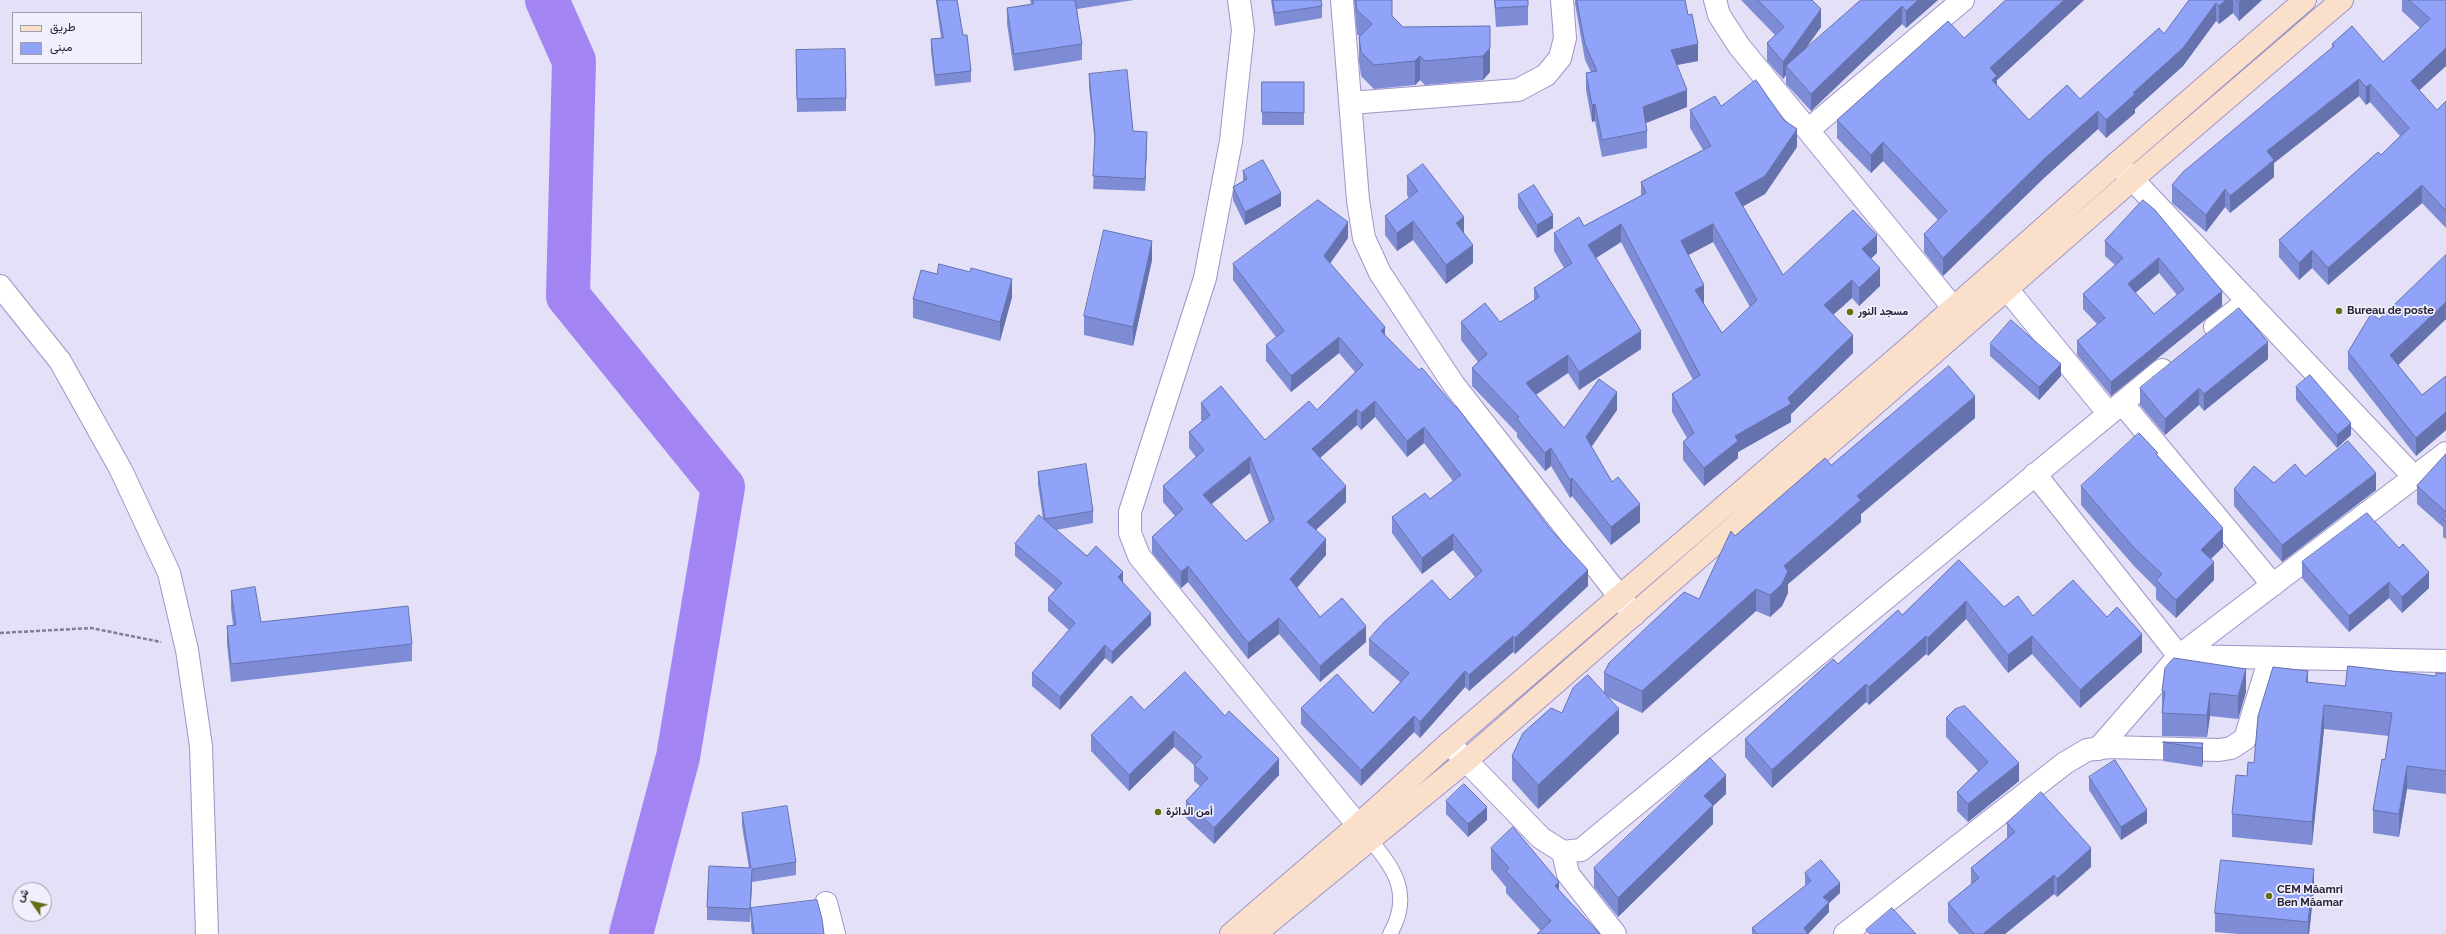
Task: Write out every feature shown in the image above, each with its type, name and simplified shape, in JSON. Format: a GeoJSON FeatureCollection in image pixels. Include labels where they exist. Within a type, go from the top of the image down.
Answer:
{"type":"FeatureCollection","features":[{"type":"Feature","properties":{"kind":"main road"},"geometry":{"type":"LineString","coordinates":[[2001,281],[2117,163],[2305,0]]}},
{"type":"Feature","properties":{"kind":"main road"},"geometry":{"type":"LineString","coordinates":[[1256,934],[1364,832],[1449,743],[1620,597],[2001,281],[2133,179],[2342,0]]}},
{"type":"Feature","properties":{"kind":"main road"},"geometry":{"type":"LineString","coordinates":[[1231,934],[1364,832],[1467,760],[1634,615],[1960,316]]}},
{"type":"Feature","properties":{"kind":"street"},"geometry":{"type":"LineString","coordinates":[[1239,0],[1243,30],[1232,142],[1205,278],[1130,512],[1130,533],[1139,556],[1364,832]]}},
{"type":"Feature","properties":{"kind":"street"},"geometry":{"type":"LineString","coordinates":[[1342,0],[1358,200],[1364,238],[1380,273],[1454,385],[1634,615]]}},
{"type":"Feature","properties":{"kind":"street"},"geometry":{"type":"LineString","coordinates":[[1350,103],[1518,90],[1546,75],[1560,58],[1566,38],[1562,0]]}},
{"type":"Feature","properties":{"kind":"street"},"geometry":{"type":"LineString","coordinates":[[1715,0],[1719,15],[1739,46],[1960,316]]}},
{"type":"Feature","properties":{"kind":"street"},"geometry":{"type":"LineString","coordinates":[[1808,130],[1963,0]]}},
{"type":"Feature","properties":{"kind":"street"},"geometry":{"type":"LineString","coordinates":[[2117,163],[2414,478]]}},
{"type":"Feature","properties":{"kind":"street"},"geometry":{"type":"LineString","coordinates":[[2001,281],[2273,585]]}},
{"type":"Feature","properties":{"kind":"street"},"geometry":{"type":"LineString","coordinates":[[0,286],[60,361],[121,470],[169,573],[187,650],[201,746],[207,934]]}},
{"type":"Feature","properties":{"kind":"street"},"geometry":{"type":"LineString","coordinates":[[2200,340],[2248,301]]}},
{"type":"Feature","properties":{"kind":"street"},"geometry":{"type":"LineString","coordinates":[[1449,743],[1541,838],[1563,852],[1581,850],[2176,359]]}},
{"type":"Feature","properties":{"kind":"street"},"geometry":{"type":"LineString","coordinates":[[2098,749],[2179,656],[2446,453]]}},
{"type":"Feature","properties":{"kind":"street"},"geometry":{"type":"LineString","coordinates":[[2035,474],[2179,656]]}},
{"type":"Feature","properties":{"kind":"street"},"geometry":{"type":"LineString","coordinates":[[2179,656],[2446,661]]}},
{"type":"Feature","properties":{"kind":"street"},"geometry":{"type":"LineString","coordinates":[[1845,934],[2065,763],[2087,750],[2219,750],[2232,748],[2245,739],[2270,658]]}},
{"type":"Feature","properties":{"kind":"street"},"geometry":{"type":"LineString","coordinates":[[1563,852],[1568,874],[1615,934]]}},
{"type":"Feature","properties":{"kind":"street"},"geometry":{"type":"LineString","coordinates":[[826,903],[834,934]]}},
{"type":"Feature","properties":{"kind":"lane"},"geometry":{"type":"LineString","coordinates":[[1364,832],[1385,857],[1400,888],[1399,919],[1390,934]]}},
{"type":"Feature","properties":{"kind":"path"},"geometry":{"type":"LineString","coordinates":[[0,633],[91,628],[156,640],[187,650]]}},
{"type":"Feature","properties":{"kind":"building"},"geometry":{"type":"Polygon","coordinates":[[[937,0],[957,0],[963,35],[967,35],[971,71],[935,75],[931,39],[943,38],[937,0]]]}},
{"type":"Feature","properties":{"kind":"building"},"geometry":{"type":"Polygon","coordinates":[[[1033,0],[1075,0],[1082,44],[1014,54],[1007,8],[1033,4],[1033,0]]]}},
{"type":"Feature","properties":{"kind":"building"},"geometry":{"type":"Polygon","coordinates":[[[1273,0],[1321,0],[1322,6],[1275,13],[1273,0]]]}},
{"type":"Feature","properties":{"kind":"building"},"geometry":{"type":"Polygon","coordinates":[[[1356,0],[1392,0],[1392,16],[1403,27],[1490,26],[1490,48],[1483,56],[1425,61],[1420,56],[1415,61],[1374,65],[1361,52],[1359,37],[1372,24],[1357,10],[1356,0]]]}},
{"type":"Feature","properties":{"kind":"building"},"geometry":{"type":"Polygon","coordinates":[[[1495,0],[1528,0],[1528,6],[1496,8],[1495,0]]]}},
{"type":"Feature","properties":{"kind":"building"},"geometry":{"type":"Polygon","coordinates":[[[1577,0],[1685,0],[1688,15],[1692,14],[1698,44],[1671,50],[1687,90],[1643,107],[1647,131],[1602,140],[1595,104],[1592,105],[1586,73],[1597,71],[1585,44],[1577,0]]]}},
{"type":"Feature","properties":{"kind":"building"},"geometry":{"type":"Polygon","coordinates":[[[1758,0],[1812,0],[1821,9],[1783,62],[1767,43],[1784,27],[1758,0]]]}},
{"type":"Feature","properties":{"kind":"building"},"geometry":{"type":"Polygon","coordinates":[[[1861,0],[1918,0],[1906,11],[1902,6],[1811,94],[1786,66],[1861,0]]]}},
{"type":"Feature","properties":{"kind":"building"},"geometry":{"type":"Polygon","coordinates":[[[2006,0],[2064,0],[1990,68],[1997,76],[1992,80],[2029,120],[2067,85],[2080,99],[2159,28],[2164,34],[2189,0],[2226,0],[2219,6],[2216,3],[2183,48],[2133,93],[2135,94],[2106,120],[2098,111],[2044,159],[1943,258],[1924,234],[1947,211],[1883,142],[1871,155],[1837,120],[1948,21],[1964,38],[2006,0]]]}},
{"type":"Feature","properties":{"kind":"building"},"geometry":{"type":"Polygon","coordinates":[[[2409,0],[2446,0],[2446,48],[2411,81],[2437,110],[2446,101],[2446,211],[2422,185],[2328,268],[2312,250],[2299,263],[2279,240],[2378,152],[2381,155],[2409,128],[2370,84],[2366,87],[2359,79],[2267,151],[2274,160],[2230,196],[2225,189],[2206,215],[2172,185],[2183,172],[2334,46],[2332,44],[2352,26],[2383,62],[2430,19],[2409,0]]]}},
{"type":"Feature","properties":{"kind":"building"},"geometry":{"type":"Polygon","coordinates":[[[845,49],[846,98],[797,99],[796,50],[845,49]]]}},
{"type":"Feature","properties":{"kind":"building"},"geometry":{"type":"Polygon","coordinates":[[[1127,70],[1133,131],[1147,132],[1145,179],[1093,176],[1095,136],[1089,74],[1127,70]]]}},
{"type":"Feature","properties":{"kind":"building"},"geometry":{"type":"Polygon","coordinates":[[[1756,80],[1784,120],[1797,129],[1765,176],[1735,193],[1783,275],[1853,210],[1877,235],[1862,249],[1880,268],[1859,288],[1852,280],[1824,305],[1853,335],[1788,398],[1791,404],[1735,436],[1738,441],[1704,468],[1683,442],[1694,433],[1672,394],[1700,375],[1621,224],[1588,245],[1641,331],[1579,372],[1568,355],[1526,383],[1564,428],[1599,379],[1617,392],[1586,437],[1612,482],[1618,477],[1640,504],[1611,527],[1572,478],[1570,480],[1551,448],[1545,453],[1517,419],[1519,417],[1472,368],[1487,354],[1461,322],[1485,303],[1500,322],[1539,297],[1534,288],[1572,263],[1554,233],[1579,217],[1584,226],[1646,193],[1641,182],[1711,146],[1690,110],[1715,96],[1721,106],[1756,80]],[[1713,224],[1681,241],[1704,285],[1695,290],[1722,333],[1757,300],[1713,224]]]}},
{"type":"Feature","properties":{"kind":"building"},"geometry":{"type":"Polygon","coordinates":[[[1262,82],[1304,82],[1304,113],[1262,112],[1262,82]]]}},
{"type":"Feature","properties":{"kind":"building"},"geometry":{"type":"Polygon","coordinates":[[[1263,160],[1281,193],[1245,212],[1233,187],[1247,179],[1243,171],[1263,160]]]}},
{"type":"Feature","properties":{"kind":"building"},"geometry":{"type":"Polygon","coordinates":[[[1423,164],[1464,217],[1456,223],[1473,245],[1446,265],[1413,221],[1397,233],[1385,216],[1418,191],[1407,176],[1423,164]]]}},
{"type":"Feature","properties":{"kind":"building"},"geometry":{"type":"Polygon","coordinates":[[[1534,185],[1553,215],[1537,225],[1518,195],[1534,185]]]}},
{"type":"Feature","properties":{"kind":"building"},"geometry":{"type":"Polygon","coordinates":[[[1318,200],[1348,222],[1324,256],[1385,327],[1381,331],[1419,370],[1422,368],[1455,407],[1456,406],[1551,530],[1588,570],[1515,638],[1513,636],[1469,675],[1465,671],[1420,722],[1414,716],[1361,770],[1301,708],[1337,674],[1373,713],[1409,673],[1369,639],[1384,622],[1432,580],[1450,600],[1482,571],[1453,534],[1422,558],[1392,517],[1425,493],[1430,499],[1461,475],[1424,427],[1407,441],[1375,401],[1361,413],[1357,409],[1312,449],[1346,486],[1307,522],[1326,539],[1290,579],[1320,617],[1342,598],[1366,626],[1320,666],[1279,618],[1248,643],[1188,566],[1181,572],[1152,537],[1183,509],[1163,486],[1204,450],[1189,432],[1210,415],[1201,403],[1221,386],[1265,440],[1309,401],[1317,410],[1363,365],[1339,337],[1291,376],[1266,345],[1284,331],[1233,264],[1318,200]],[[1250,457],[1203,495],[1246,541],[1274,519],[1250,457]]]}},
{"type":"Feature","properties":{"kind":"building"},"geometry":{"type":"Polygon","coordinates":[[[2143,200],[2155,210],[2222,291],[2111,382],[2077,341],[2105,318],[2083,294],[2123,258],[2105,241],[2143,200]],[[2159,258],[2128,284],[2154,314],[2184,289],[2159,258]]]}},
{"type":"Feature","properties":{"kind":"building"},"geometry":{"type":"Polygon","coordinates":[[[1104,230],[1152,241],[1133,327],[1084,316],[1104,230]]]}},
{"type":"Feature","properties":{"kind":"building"},"geometry":{"type":"Polygon","coordinates":[[[2446,255],[2446,302],[2390,355],[2422,395],[2446,376],[2446,412],[2416,438],[2348,352],[2371,314],[2379,319],[2446,255]]]}},
{"type":"Feature","properties":{"kind":"building"},"geometry":{"type":"Polygon","coordinates":[[[939,264],[970,272],[971,268],[1012,279],[1000,322],[913,299],[921,270],[937,274],[939,264]]]}},
{"type":"Feature","properties":{"kind":"building"},"geometry":{"type":"Polygon","coordinates":[[[2239,308],[2268,342],[2204,394],[2199,388],[2165,419],[2140,388],[2239,308]]]}},
{"type":"Feature","properties":{"kind":"building"},"geometry":{"type":"Polygon","coordinates":[[[2011,320],[2061,364],[2039,387],[1990,344],[2011,320]]]}},
{"type":"Feature","properties":{"kind":"building"},"geometry":{"type":"Polygon","coordinates":[[[1949,366],[1975,396],[1857,496],[1861,500],[1784,566],[1788,571],[1782,584],[1770,595],[1756,589],[1642,691],[1604,673],[1609,663],[1684,592],[1699,599],[1731,531],[1735,536],[1825,458],[1831,465],[1949,366]]]}},
{"type":"Feature","properties":{"kind":"building"},"geometry":{"type":"Polygon","coordinates":[[[2310,375],[2351,423],[2337,435],[2296,387],[2310,375]]]}},
{"type":"Feature","properties":{"kind":"building"},"geometry":{"type":"Polygon","coordinates":[[[2139,433],[2223,528],[2201,550],[2214,562],[2176,600],[2156,580],[2162,574],[2134,548],[2081,486],[2139,433]]]}},
{"type":"Feature","properties":{"kind":"building"},"geometry":{"type":"Polygon","coordinates":[[[2348,441],[2376,473],[2282,545],[2234,489],[2254,466],[2274,483],[2295,464],[2305,476],[2348,441]]]}},
{"type":"Feature","properties":{"kind":"building"},"geometry":{"type":"Polygon","coordinates":[[[2446,454],[2446,512],[2417,486],[2446,454]]]}},
{"type":"Feature","properties":{"kind":"building"},"geometry":{"type":"Polygon","coordinates":[[[1086,464],[1093,511],[1045,519],[1038,472],[1086,464]]]}},
{"type":"Feature","properties":{"kind":"building"},"geometry":{"type":"Polygon","coordinates":[[[2367,513],[2399,548],[2403,544],[2429,572],[2402,597],[2389,582],[2349,616],[2302,562],[2367,513]]]}},
{"type":"Feature","properties":{"kind":"building"},"geometry":{"type":"Polygon","coordinates":[[[1039,515],[1087,556],[1096,546],[1123,572],[1118,577],[1151,613],[1112,652],[1105,645],[1060,697],[1032,673],[1075,623],[1048,598],[1062,583],[1015,544],[1039,515]]]}},
{"type":"Feature","properties":{"kind":"building"},"geometry":{"type":"Polygon","coordinates":[[[1959,560],[2004,607],[2018,596],[2033,616],[2073,580],[2107,617],[2117,607],[2142,634],[2080,690],[2032,636],[2008,655],[1966,601],[1928,638],[1926,636],[1869,687],[1866,684],[1772,770],[1745,739],[1833,659],[1838,664],[1898,610],[1902,615],[1959,560]]]}},
{"type":"Feature","properties":{"kind":"building"},"geometry":{"type":"Polygon","coordinates":[[[255,587],[261,622],[408,606],[412,644],[231,664],[227,626],[236,625],[231,591],[255,587]]]}},
{"type":"Feature","properties":{"kind":"building"},"geometry":{"type":"Polygon","coordinates":[[[2174,658],[2246,669],[2238,696],[2210,693],[2207,715],[2162,713],[2165,692],[2162,691],[2165,668],[2174,658]]]}},
{"type":"Feature","properties":{"kind":"building"},"geometry":{"type":"Polygon","coordinates":[[[2348,666],[2436,676],[2436,673],[2446,674],[2446,771],[2407,766],[2399,814],[2373,810],[2382,759],[2385,760],[2392,713],[2324,705],[2312,822],[2232,814],[2236,775],[2247,776],[2248,762],[2254,763],[2258,716],[2273,667],[2308,671],[2306,682],[2345,686],[2348,666]]]}},
{"type":"Feature","properties":{"kind":"building"},"geometry":{"type":"Polygon","coordinates":[[[1185,672],[1225,716],[1229,711],[1279,759],[1214,828],[1186,801],[1208,778],[1194,765],[1202,757],[1174,731],[1129,775],[1091,735],[1131,696],[1144,710],[1185,672]]]}},
{"type":"Feature","properties":{"kind":"building"},"geometry":{"type":"Polygon","coordinates":[[[1588,675],[1619,709],[1538,785],[1512,756],[1523,733],[1551,708],[1562,713],[1573,688],[1588,675]]]}},
{"type":"Feature","properties":{"kind":"building"},"geometry":{"type":"Polygon","coordinates":[[[1965,706],[2019,763],[1968,804],[1957,792],[1988,762],[1946,718],[1955,709],[1965,706]]]}},
{"type":"Feature","properties":{"kind":"building"},"geometry":{"type":"Polygon","coordinates":[[[2163,742],[2203,743],[2202,748],[2163,742]]]}},
{"type":"Feature","properties":{"kind":"building"},"geometry":{"type":"Polygon","coordinates":[[[1710,758],[1726,775],[1704,796],[1713,805],[1618,898],[1594,868],[1710,758]]]}},
{"type":"Feature","properties":{"kind":"building"},"geometry":{"type":"Polygon","coordinates":[[[2115,760],[2147,810],[2121,827],[2089,777],[2115,760]]]}},
{"type":"Feature","properties":{"kind":"building"},"geometry":{"type":"Polygon","coordinates":[[[1464,784],[1487,807],[1468,824],[1446,801],[1464,784]]]}},
{"type":"Feature","properties":{"kind":"building"},"geometry":{"type":"Polygon","coordinates":[[[2041,792],[2091,848],[2057,879],[2054,875],[1983,934],[1974,934],[1948,903],[1979,878],[1971,868],[2015,832],[2007,823],[2041,792]]]}},
{"type":"Feature","properties":{"kind":"building"},"geometry":{"type":"Polygon","coordinates":[[[787,806],[796,862],[752,869],[750,909],[707,907],[709,866],[751,868],[742,813],[787,806]]]}},
{"type":"Feature","properties":{"kind":"building"},"geometry":{"type":"Polygon","coordinates":[[[1513,827],[1559,882],[1555,886],[1600,934],[1537,934],[1551,921],[1506,871],[1509,868],[1491,848],[1513,827]]]}},
{"type":"Feature","properties":{"kind":"building"},"geometry":{"type":"Polygon","coordinates":[[[1821,860],[1840,883],[1823,897],[1829,902],[1804,928],[1808,934],[1757,934],[1752,928],[1811,881],[1805,873],[1821,860]]]}},
{"type":"Feature","properties":{"kind":"building"},"geometry":{"type":"Polygon","coordinates":[[[2221,860],[2314,869],[2308,922],[2215,913],[2221,860]]]}},
{"type":"Feature","properties":{"kind":"building"},"geometry":{"type":"Polygon","coordinates":[[[817,900],[824,934],[754,934],[751,908],[817,900]]]}},
{"type":"Feature","properties":{"kind":"building"},"geometry":{"type":"Polygon","coordinates":[[[1892,908],[1916,934],[1870,934],[1866,930],[1892,908]]]}},
{"type":"Feature","properties":{"kind":"waterway"},"geometry":{"type":"LineString","coordinates":[[547,0],[574,61],[568,296],[723,487],[678,757],[631,934]]}},
{"type":"Feature","properties":{"kind":"place","name":"Bureau de poste"},"geometry":{"type":"Point","coordinates":[2339,311]}},
{"type":"Feature","properties":{"kind":"place","name":"مسجد النور"},"geometry":{"type":"Point","coordinates":[1850,312]}},
{"type":"Feature","properties":{"kind":"place","name":"أمن الدائرة"},"geometry":{"type":"Point","coordinates":[1158,812]}},
{"type":"Feature","properties":{"kind":"place","name":"CEM Mâamri Ben Mâamar"},"geometry":{"type":"Point","coordinates":[2269,896]}}]}
